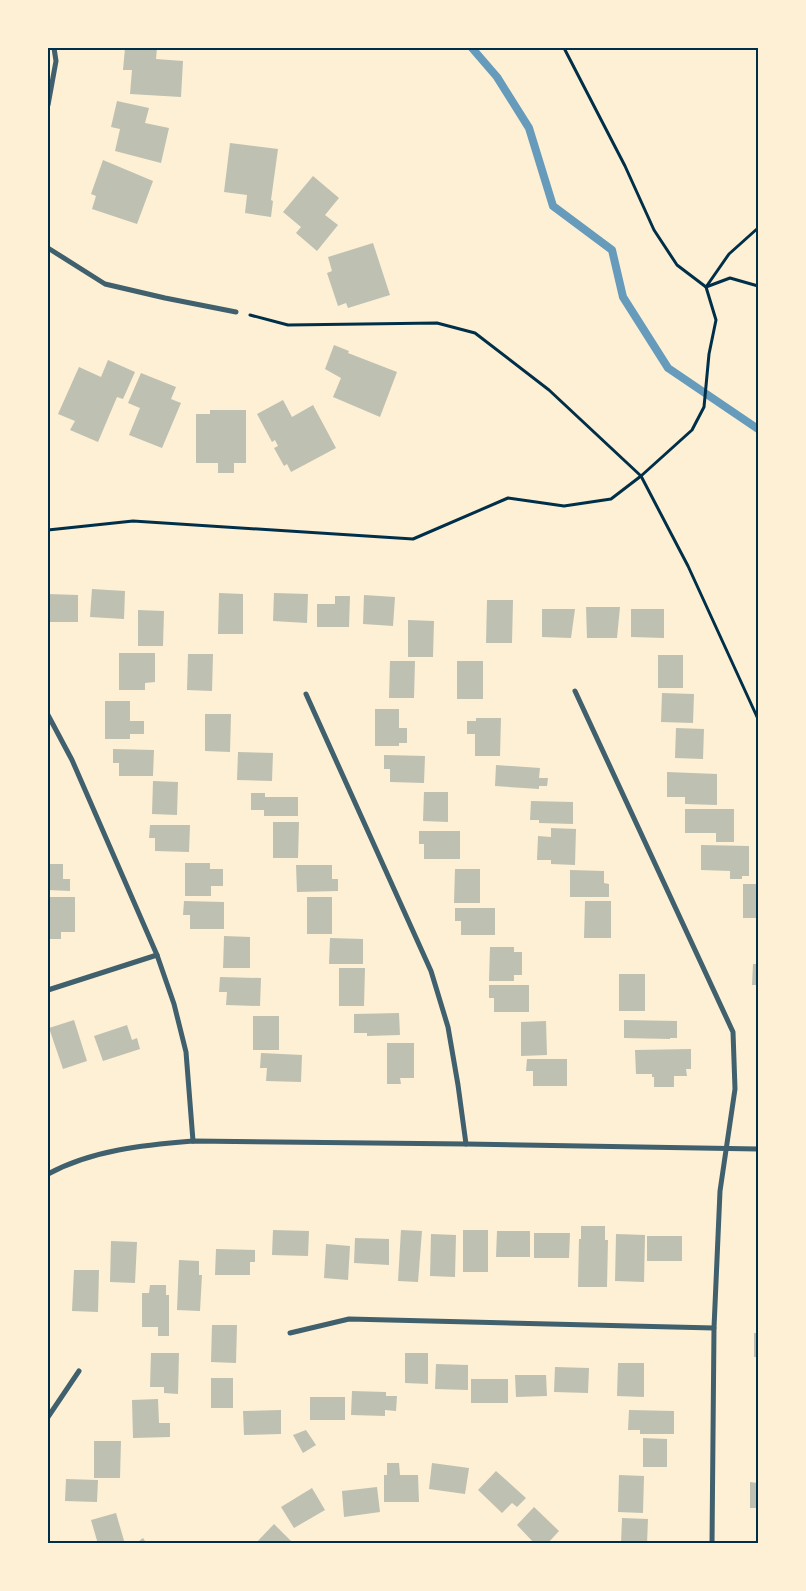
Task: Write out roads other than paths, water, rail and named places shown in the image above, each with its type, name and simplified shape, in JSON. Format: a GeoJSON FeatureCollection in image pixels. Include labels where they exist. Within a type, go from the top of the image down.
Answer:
{"type":"FeatureCollection","features":[{"type":"Feature","properties":{"kind":"street"},"geometry":{"type":"LineString","coordinates":[[48,105],[56,60],[54,48]]}},
{"type":"Feature","properties":{"kind":"street"},"geometry":{"type":"LineString","coordinates":[[48,248],[105,284],[236,312]]}},
{"type":"Feature","properties":{"kind":"street"},"geometry":{"type":"LineString","coordinates":[[575,692],[733,1032],[735,1089],[720,1191],[714,1328],[712,1544]]}},
{"type":"Feature","properties":{"kind":"street"},"geometry":{"type":"LineString","coordinates":[[306,694],[431,971],[448,1027],[466,1144]]}},
{"type":"Feature","properties":{"kind":"street"},"geometry":{"type":"LineString","coordinates":[[48,715],[72,760],[157,955],[174,1004],[186,1052],[193,1141]]}},
{"type":"Feature","properties":{"kind":"street"},"geometry":{"type":"LineString","coordinates":[[48,990],[157,955]]}},
{"type":"Feature","properties":{"kind":"street"},"geometry":{"type":"LineString","coordinates":[[48,1174],[96,1155],[152,1144],[193,1141],[758,1150]]}},
{"type":"Feature","properties":{"kind":"street"},"geometry":{"type":"LineString","coordinates":[[290,1333],[349,1319],[714,1328]]}},
{"type":"Feature","properties":{"kind":"street"},"geometry":{"type":"LineString","coordinates":[[48,1417],[79,1371]]}},
{"type":"Feature","properties":{"kind":"waterway"},"geometry":{"type":"LineString","coordinates":[[472,48],[497,77],[529,128],[553,206],[612,250],[623,297],[668,368],[758,429]]}}]}
